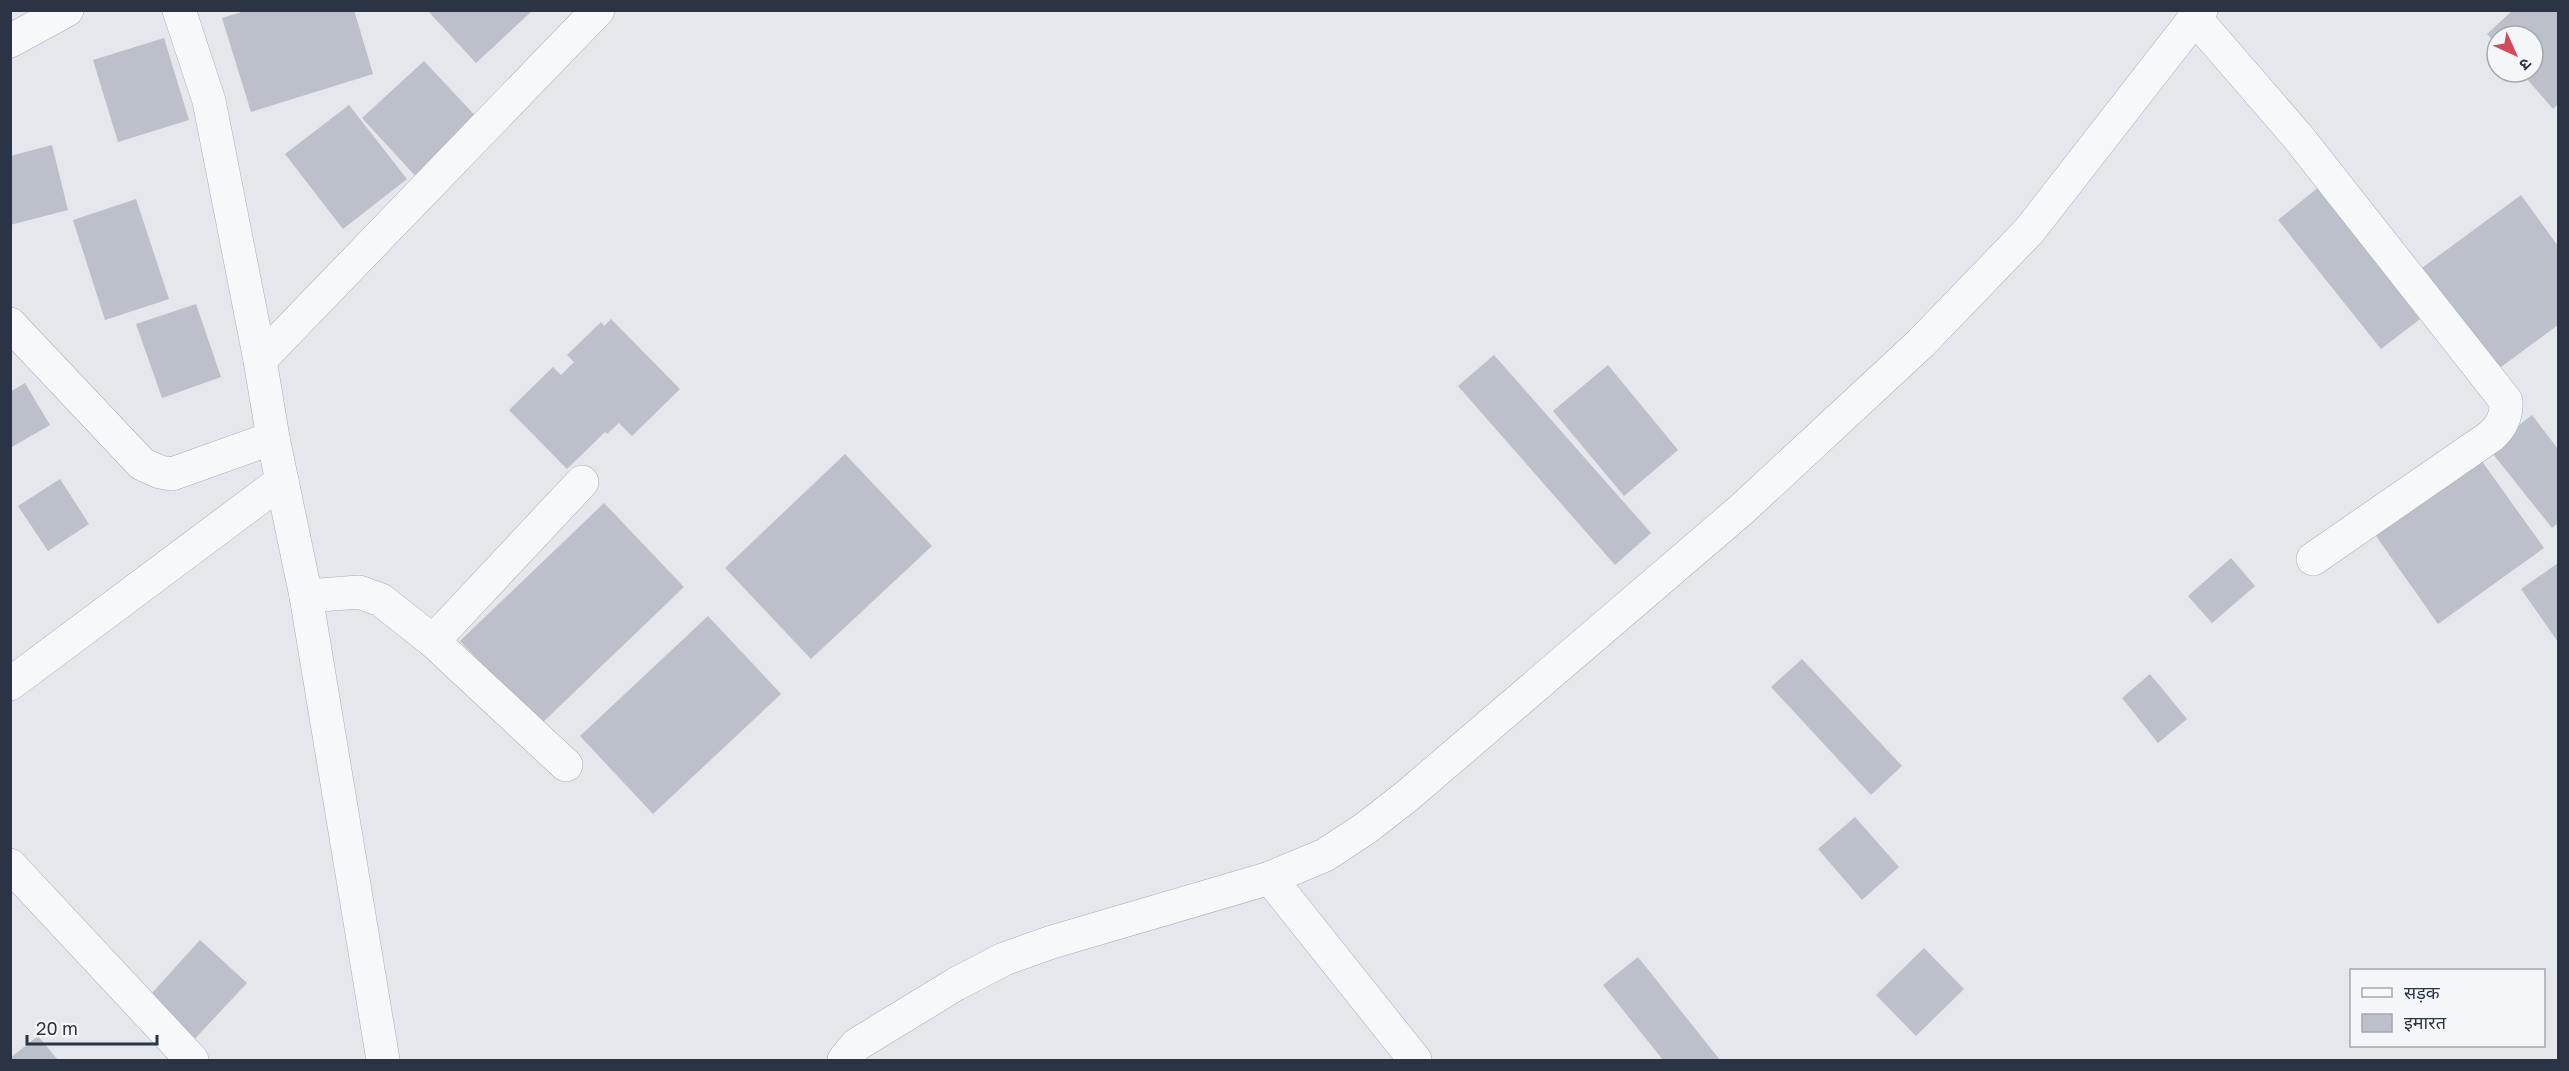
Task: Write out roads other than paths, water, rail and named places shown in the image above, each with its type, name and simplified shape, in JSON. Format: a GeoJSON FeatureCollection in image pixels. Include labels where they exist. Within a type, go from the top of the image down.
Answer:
{"type":"FeatureCollection","features":[{"type":"Feature","properties":{"kind":"street"},"geometry":{"type":"LineString","coordinates":[[10,40],[66,10]]}},
{"type":"Feature","properties":{"kind":"street"},"geometry":{"type":"LineString","coordinates":[[179,10],[209,101],[273,438],[306,596],[383,1060]]}},
{"type":"Feature","properties":{"kind":"street"},"geometry":{"type":"LineString","coordinates":[[260,360],[598,10]]}},
{"type":"Feature","properties":{"kind":"street"},"geometry":{"type":"LineString","coordinates":[[844,1060],[856,1045],[956,984],[1004,959],[1052,942],[1270,878],[1325,855],[1366,828],[1407,796],[1741,510],[1921,343],[2029,231],[2199,15],[2506,401],[2507,412],[2504,420],[2491,436],[2313,559]]}},
{"type":"Feature","properties":{"kind":"street"},"geometry":{"type":"LineString","coordinates":[[10,324],[142,464],[160,472],[172,474],[273,438]]}},
{"type":"Feature","properties":{"kind":"street"},"geometry":{"type":"LineString","coordinates":[[10,684],[282,481]]}},
{"type":"Feature","properties":{"kind":"street"},"geometry":{"type":"LineString","coordinates":[[433,641],[582,482]]}},
{"type":"Feature","properties":{"kind":"street"},"geometry":{"type":"LineString","coordinates":[[306,596],[360,592],[381,600],[433,641],[566,765]]}},
{"type":"Feature","properties":{"kind":"street"},"geometry":{"type":"LineString","coordinates":[[10,865],[192,1060]]}},
{"type":"Feature","properties":{"kind":"street"},"geometry":{"type":"LineString","coordinates":[[1270,878],[1415,1060]]}}]}
